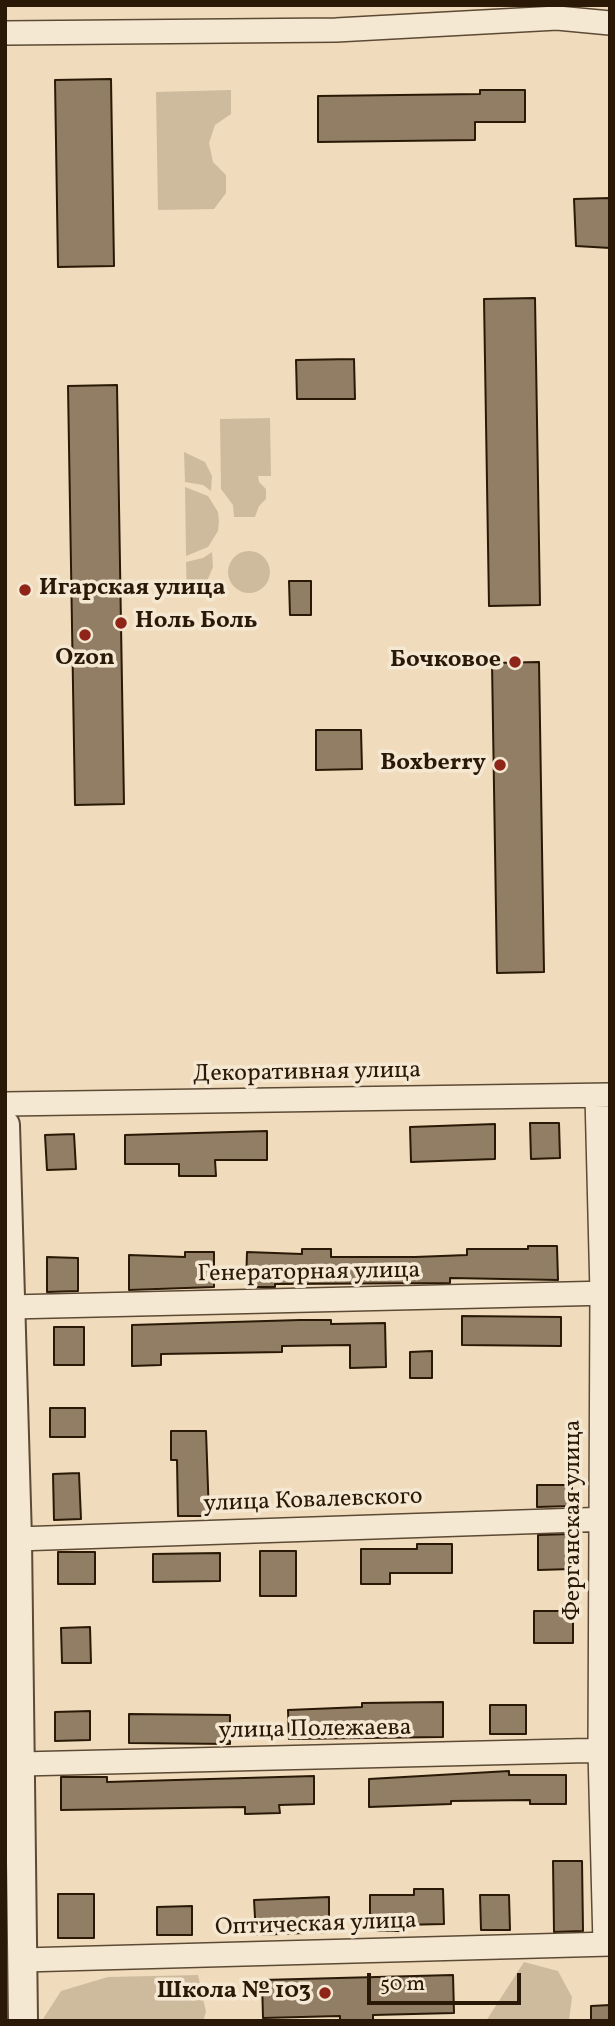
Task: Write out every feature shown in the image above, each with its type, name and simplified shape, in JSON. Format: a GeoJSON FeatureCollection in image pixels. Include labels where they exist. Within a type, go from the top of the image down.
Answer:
{"type":"FeatureCollection","features":[{"type":"Feature","properties":{"kind":"street"},"geometry":{"type":"LineString","coordinates":[[5,33],[336,30],[557,18],[610,23]]}},
{"type":"Feature","properties":{"kind":"street","name":"Декоративная улица"},"geometry":{"type":"LineString","coordinates":[[5,1104],[603,1096]]}},
{"type":"Feature","properties":{"kind":"street","name":"Ферганская улица"},"geometry":{"type":"LineString","coordinates":[[603,1096],[607,1944]]}},
{"type":"Feature","properties":{"kind":"street"},"geometry":{"type":"LineString","coordinates":[[5,1125],[21,1763],[23,1960],[17,2016]]}},
{"type":"Feature","properties":{"kind":"street","name":"Генераторная улица"},"geometry":{"type":"LineString","coordinates":[[10,1307],[606,1293]]}},
{"type":"Feature","properties":{"kind":"street","name":"улица Ковалевского"},"geometry":{"type":"LineString","coordinates":[[17,1539],[606,1519]]}},
{"type":"Feature","properties":{"kind":"street","name":"улица Полежаева"},"geometry":{"type":"LineString","coordinates":[[21,1763],[605,1750]]}},
{"type":"Feature","properties":{"kind":"street","name":"Оптическая улица"},"geometry":{"type":"LineString","coordinates":[[23,1960],[607,1944]]}},
{"type":"Feature","properties":{"kind":"shaded area"},"geometry":{"type":"Polygon","coordinates":[[[231,90],[231,114],[215,125],[209,143],[213,162],[226,175],[226,193],[214,209],[158,210],[156,92],[231,90]]]}},
{"type":"Feature","properties":{"kind":"shaded area"},"geometry":{"type":"Polygon","coordinates":[[[270,418],[271,476],[258,476],[259,482],[266,489],[266,499],[259,506],[255,517],[234,517],[233,505],[221,489],[220,419],[270,418]]]}},
{"type":"Feature","properties":{"kind":"shaded area"},"geometry":{"type":"Polygon","coordinates":[[[184,452],[205,462],[212,476],[211,491],[203,485],[185,482],[184,452]]]}},
{"type":"Feature","properties":{"kind":"shaded area"},"geometry":{"type":"Polygon","coordinates":[[[185,487],[208,496],[218,512],[219,521],[218,531],[208,547],[186,556],[185,487]]]}},
{"type":"Feature","properties":{"kind":"shaded area"},"geometry":{"type":"Polygon","coordinates":[[[249,551],[264,557],[270,572],[264,587],[249,593],[234,587],[228,572],[234,557],[249,551]]]}},
{"type":"Feature","properties":{"kind":"shaded area"},"geometry":{"type":"Polygon","coordinates":[[[212,552],[213,567],[207,581],[187,595],[186,562],[203,558],[212,552]]]}},
{"type":"Feature","properties":{"kind":"shaded area"},"geometry":{"type":"Polygon","coordinates":[[[524,1962],[558,1971],[572,1997],[569,2021],[486,2021],[524,1962]]]}},
{"type":"Feature","properties":{"kind":"shaded area"},"geometry":{"type":"Polygon","coordinates":[[[198,1975],[206,2012],[203,2021],[43,2019],[61,1991],[108,1977],[198,1975]]]}},
{"type":"Feature","properties":{"kind":"building"},"geometry":{"type":"Polygon","coordinates":[[[111,79],[114,266],[58,267],[55,80],[111,79]]]}},
{"type":"Feature","properties":{"kind":"building"},"geometry":{"type":"Polygon","coordinates":[[[480,90],[525,90],[525,122],[475,122],[475,140],[318,142],[318,96],[480,94],[480,90]]]}},
{"type":"Feature","properties":{"kind":"building"},"geometry":{"type":"Polygon","coordinates":[[[610,198],[610,248],[576,246],[574,199],[610,198]]]}},
{"type":"Feature","properties":{"kind":"building"},"geometry":{"type":"Polygon","coordinates":[[[535,298],[540,605],[489,606],[484,299],[535,298]]]}},
{"type":"Feature","properties":{"kind":"building"},"geometry":{"type":"Polygon","coordinates":[[[354,359],[355,399],[297,399],[296,360],[354,359]]]}},
{"type":"Feature","properties":{"kind":"building"},"geometry":{"type":"Polygon","coordinates":[[[117,385],[124,804],[75,805],[68,386],[117,385]]]}},
{"type":"Feature","properties":{"kind":"building"},"geometry":{"type":"Polygon","coordinates":[[[289,581],[311,581],[311,615],[290,615],[289,581]]]}},
{"type":"Feature","properties":{"kind":"building"},"geometry":{"type":"Polygon","coordinates":[[[539,662],[544,972],[497,973],[492,663],[539,662]]]}},
{"type":"Feature","properties":{"kind":"building"},"geometry":{"type":"Polygon","coordinates":[[[316,730],[361,730],[362,769],[316,770],[316,730]]]}},
{"type":"Feature","properties":{"kind":"building"},"geometry":{"type":"Polygon","coordinates":[[[530,1123],[559,1123],[560,1158],[531,1159],[530,1123]]]}},
{"type":"Feature","properties":{"kind":"building"},"geometry":{"type":"Polygon","coordinates":[[[495,1124],[495,1159],[411,1162],[410,1127],[495,1124]]]}},
{"type":"Feature","properties":{"kind":"building"},"geometry":{"type":"Polygon","coordinates":[[[267,1131],[267,1160],[215,1160],[216,1176],[179,1176],[179,1164],[125,1164],[125,1135],[267,1131]]]}},
{"type":"Feature","properties":{"kind":"building"},"geometry":{"type":"Polygon","coordinates":[[[74,1134],[76,1169],[47,1170],[45,1135],[74,1134]]]}},
{"type":"Feature","properties":{"kind":"building"},"geometry":{"type":"Polygon","coordinates":[[[528,1246],[557,1246],[558,1280],[450,1278],[450,1283],[275,1284],[275,1287],[246,1287],[247,1252],[302,1254],[302,1249],[331,1249],[331,1257],[415,1257],[467,1255],[467,1249],[528,1249],[528,1246]]]}},
{"type":"Feature","properties":{"kind":"building"},"geometry":{"type":"Polygon","coordinates":[[[185,1252],[214,1252],[214,1287],[129,1290],[129,1255],[185,1257],[185,1252]]]}},
{"type":"Feature","properties":{"kind":"building"},"geometry":{"type":"Polygon","coordinates":[[[47,1257],[78,1258],[78,1291],[47,1292],[47,1257]]]}},
{"type":"Feature","properties":{"kind":"building"},"geometry":{"type":"Polygon","coordinates":[[[462,1316],[561,1317],[561,1346],[462,1345],[462,1316]]]}},
{"type":"Feature","properties":{"kind":"building"},"geometry":{"type":"Polygon","coordinates":[[[331,1320],[331,1324],[385,1323],[386,1367],[350,1368],[350,1345],[282,1346],[282,1352],[161,1354],[161,1365],[132,1366],[132,1325],[331,1320]]]}},
{"type":"Feature","properties":{"kind":"building"},"geometry":{"type":"Polygon","coordinates":[[[54,1327],[84,1327],[84,1365],[54,1365],[54,1327]]]}},
{"type":"Feature","properties":{"kind":"building"},"geometry":{"type":"Polygon","coordinates":[[[432,1351],[432,1378],[410,1378],[410,1352],[432,1351]]]}},
{"type":"Feature","properties":{"kind":"building"},"geometry":{"type":"Polygon","coordinates":[[[50,1408],[85,1408],[85,1437],[50,1437],[50,1408]]]}},
{"type":"Feature","properties":{"kind":"building"},"geometry":{"type":"Polygon","coordinates":[[[171,1431],[206,1431],[209,1516],[178,1516],[177,1460],[171,1460],[171,1431]]]}},
{"type":"Feature","properties":{"kind":"building"},"geometry":{"type":"Polygon","coordinates":[[[79,1473],[81,1519],[54,1520],[53,1474],[79,1473]]]}},
{"type":"Feature","properties":{"kind":"building"},"geometry":{"type":"Polygon","coordinates":[[[537,1485],[572,1485],[572,1506],[537,1507],[537,1485]]]}},
{"type":"Feature","properties":{"kind":"building"},"geometry":{"type":"Polygon","coordinates":[[[571,1534],[572,1569],[538,1570],[538,1535],[571,1534]]]}},
{"type":"Feature","properties":{"kind":"building"},"geometry":{"type":"Polygon","coordinates":[[[417,1544],[452,1544],[452,1573],[390,1573],[390,1584],[361,1584],[361,1549],[417,1549],[417,1544]]]}},
{"type":"Feature","properties":{"kind":"building"},"geometry":{"type":"Polygon","coordinates":[[[260,1551],[296,1551],[296,1596],[260,1596],[260,1551]]]}},
{"type":"Feature","properties":{"kind":"building"},"geometry":{"type":"Polygon","coordinates":[[[58,1552],[95,1552],[95,1584],[58,1584],[58,1552]]]}},
{"type":"Feature","properties":{"kind":"building"},"geometry":{"type":"Polygon","coordinates":[[[220,1553],[220,1581],[153,1582],[153,1554],[220,1553]]]}},
{"type":"Feature","properties":{"kind":"building"},"geometry":{"type":"Polygon","coordinates":[[[534,1611],[573,1611],[573,1643],[534,1643],[534,1611]]]}},
{"type":"Feature","properties":{"kind":"building"},"geometry":{"type":"Polygon","coordinates":[[[90,1627],[91,1663],[62,1663],[61,1628],[90,1627]]]}},
{"type":"Feature","properties":{"kind":"building"},"geometry":{"type":"Polygon","coordinates":[[[443,1702],[443,1737],[289,1739],[288,1710],[362,1707],[362,1703],[443,1702]]]}},
{"type":"Feature","properties":{"kind":"building"},"geometry":{"type":"Polygon","coordinates":[[[490,1705],[526,1705],[526,1734],[490,1734],[490,1705]]]}},
{"type":"Feature","properties":{"kind":"building"},"geometry":{"type":"Polygon","coordinates":[[[90,1711],[90,1740],[55,1741],[55,1712],[90,1711]]]}},
{"type":"Feature","properties":{"kind":"building"},"geometry":{"type":"Polygon","coordinates":[[[129,1714],[230,1715],[230,1744],[129,1743],[129,1714]]]}},
{"type":"Feature","properties":{"kind":"building"},"geometry":{"type":"Polygon","coordinates":[[[509,1771],[509,1775],[566,1775],[566,1804],[530,1804],[530,1800],[451,1801],[451,1804],[369,1807],[369,1779],[509,1771]]]}},
{"type":"Feature","properties":{"kind":"building"},"geometry":{"type":"Polygon","coordinates":[[[314,1776],[314,1804],[279,1805],[280,1813],[245,1814],[245,1807],[61,1810],[61,1777],[107,1777],[107,1782],[314,1776]]]}},
{"type":"Feature","properties":{"kind":"building"},"geometry":{"type":"Polygon","coordinates":[[[553,1861],[582,1861],[583,1931],[554,1932],[553,1861]]]}},
{"type":"Feature","properties":{"kind":"building"},"geometry":{"type":"Polygon","coordinates":[[[414,1889],[443,1889],[444,1924],[399,1925],[399,1931],[370,1931],[370,1895],[414,1895],[414,1889]]]}},
{"type":"Feature","properties":{"kind":"building"},"geometry":{"type":"Polygon","coordinates":[[[58,1894],[94,1894],[94,1938],[58,1938],[58,1894]]]}},
{"type":"Feature","properties":{"kind":"building"},"geometry":{"type":"Polygon","coordinates":[[[480,1895],[509,1895],[510,1930],[481,1930],[480,1895]]]}},
{"type":"Feature","properties":{"kind":"building"},"geometry":{"type":"Polygon","coordinates":[[[329,1897],[329,1932],[256,1935],[254,1900],[329,1897]]]}},
{"type":"Feature","properties":{"kind":"building"},"geometry":{"type":"Polygon","coordinates":[[[192,1906],[192,1935],[157,1935],[157,1907],[192,1906]]]}},
{"type":"Feature","properties":{"kind":"building"},"geometry":{"type":"Polygon","coordinates":[[[453,1975],[454,2013],[373,2015],[373,2021],[340,2021],[340,2016],[263,2018],[262,1980],[453,1975]]]}},
{"type":"Feature","properties":{"kind":"building"},"geometry":{"type":"Polygon","coordinates":[[[610,2005],[610,2021],[591,2021],[591,2006],[610,2005]]]}},
{"type":"Feature","properties":{"kind":"place","name":"Игарская улица"},"geometry":{"type":"Point","coordinates":[25,590]}},
{"type":"Feature","properties":{"kind":"place","name":"Ноль Боль"},"geometry":{"type":"Point","coordinates":[121,623]}},
{"type":"Feature","properties":{"kind":"place","name":"Ozon"},"geometry":{"type":"Point","coordinates":[85,635]}},
{"type":"Feature","properties":{"kind":"place","name":"Бочковое"},"geometry":{"type":"Point","coordinates":[515,662]}},
{"type":"Feature","properties":{"kind":"place","name":"Boxberry"},"geometry":{"type":"Point","coordinates":[500,765]}},
{"type":"Feature","properties":{"kind":"place","name":"Школа № 103"},"geometry":{"type":"Point","coordinates":[325,1993]}}]}
